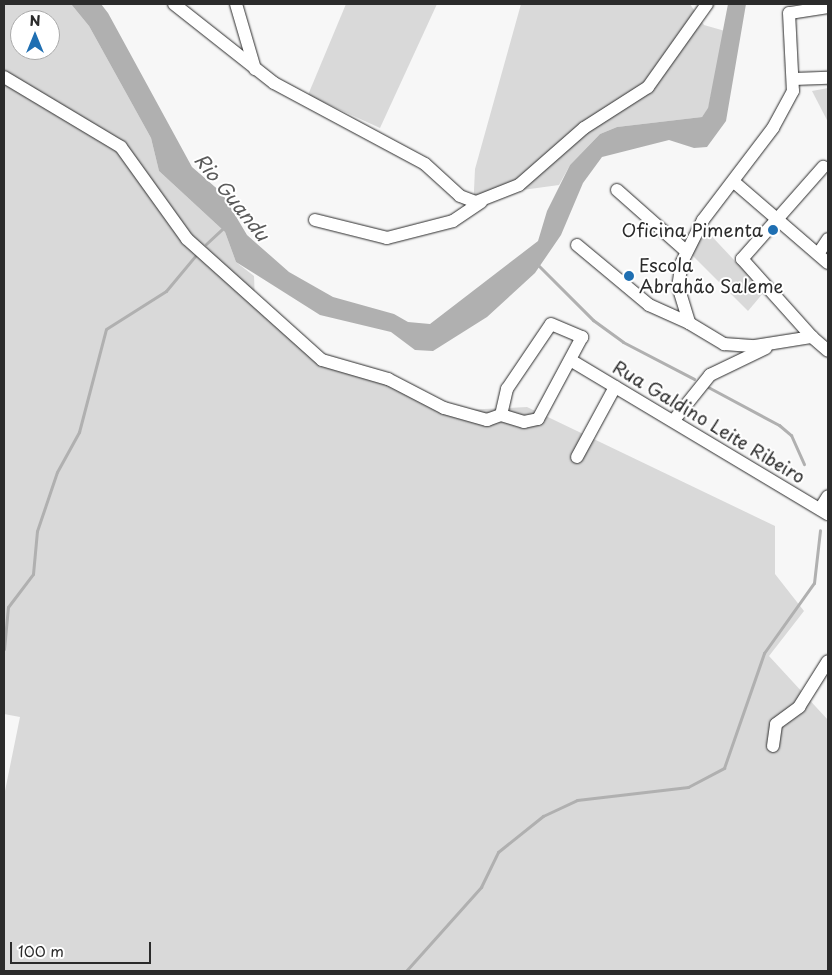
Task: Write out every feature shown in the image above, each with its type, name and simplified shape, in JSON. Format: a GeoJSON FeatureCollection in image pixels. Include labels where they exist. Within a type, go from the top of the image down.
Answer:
{"type":"FeatureCollection","features":[{"type":"Feature","properties":{"kind":"street"},"geometry":{"type":"LineString","coordinates":[[174,4],[255,68],[291,93],[425,164],[467,200],[481,202]]}},
{"type":"Feature","properties":{"kind":"street"},"geometry":{"type":"LineString","coordinates":[[236,4],[255,68]]}},
{"type":"Feature","properties":{"kind":"street"},"geometry":{"type":"LineString","coordinates":[[315,220],[387,238],[453,221],[481,202],[528,179],[584,128],[648,87],[707,4]]}},
{"type":"Feature","properties":{"kind":"street"},"geometry":{"type":"LineString","coordinates":[[689,323],[678,286],[686,251],[703,220],[734,182],[773,128],[794,79],[789,22],[790,12],[828,7]]}},
{"type":"Feature","properties":{"kind":"street"},"geometry":{"type":"LineString","coordinates":[[4,78],[121,147],[187,239],[318,357],[388,379],[444,408],[479,420],[501,415],[524,422],[538,419],[572,361],[582,338],[552,323],[507,389],[501,415]]}},
{"type":"Feature","properties":{"kind":"street"},"geometry":{"type":"LineString","coordinates":[[794,79],[828,78]]}},
{"type":"Feature","properties":{"kind":"street"},"geometry":{"type":"LineString","coordinates":[[823,167],[742,259],[812,337],[828,351]]}},
{"type":"Feature","properties":{"kind":"street"},"geometry":{"type":"LineString","coordinates":[[734,182],[828,263]]}},
{"type":"Feature","properties":{"kind":"street"},"geometry":{"type":"LineString","coordinates":[[616,190],[686,251]]}},
{"type":"Feature","properties":{"kind":"street"},"geometry":{"type":"LineString","coordinates":[[818,254],[828,240]]}},
{"type":"Feature","properties":{"kind":"street"},"geometry":{"type":"LineString","coordinates":[[577,246],[649,305],[689,323],[724,344],[775,344],[812,337]]}},
{"type":"Feature","properties":{"kind":"street"},"geometry":{"type":"LineString","coordinates":[[674,420],[710,375],[775,344]]}},
{"type":"Feature","properties":{"kind":"street","name":"Rua Galdino Leite Ribeiro"},"geometry":{"type":"LineString","coordinates":[[572,361],[824,511]]}},
{"type":"Feature","properties":{"kind":"street"},"geometry":{"type":"LineString","coordinates":[[577,457],[615,387]]}},
{"type":"Feature","properties":{"kind":"street"},"geometry":{"type":"LineString","coordinates":[[824,511],[828,496]]}},
{"type":"Feature","properties":{"kind":"street"},"geometry":{"type":"LineString","coordinates":[[773,746],[776,724],[799,707],[828,661]]}},
{"type":"Feature","properties":{"kind":"shaded area"},"geometry":{"type":"Polygon","coordinates":[[[4,4],[71,4],[89,26],[151,138],[159,171],[225,232],[236,262],[254,276],[255,301],[323,361],[463,410],[527,407],[775,526],[775,574],[804,611],[769,656],[828,720],[828,971],[4,971],[4,796],[20,717],[4,714],[4,4]]]}},
{"type":"Feature","properties":{"kind":"shaded area"},"geometry":{"type":"Polygon","coordinates":[[[71,4],[101,4],[108,13],[192,167],[222,193],[247,235],[289,272],[333,297],[394,314],[408,322],[430,324],[538,241],[547,211],[570,165],[600,134],[617,127],[702,117],[708,108],[728,4],[746,4],[726,121],[707,147],[694,148],[669,140],[602,157],[583,183],[561,235],[535,273],[487,317],[433,351],[415,350],[391,332],[320,315],[236,262],[225,232],[159,171],[151,138],[89,26],[71,4]]]}},
{"type":"Feature","properties":{"kind":"shaded area"},"geometry":{"type":"Polygon","coordinates":[[[346,4],[437,4],[380,128],[308,95],[346,4]]]}},
{"type":"Feature","properties":{"kind":"shaded area"},"geometry":{"type":"Polygon","coordinates":[[[521,4],[690,4],[704,25],[725,31],[708,109],[702,117],[617,127],[600,134],[570,165],[559,185],[515,191],[473,211],[475,169],[521,4]]]}},
{"type":"Feature","properties":{"kind":"shaded area"},"geometry":{"type":"Polygon","coordinates":[[[828,88],[828,122],[812,91],[828,88]]]}},
{"type":"Feature","properties":{"kind":"shaded area"},"geometry":{"type":"Polygon","coordinates":[[[704,228],[764,292],[748,311],[690,253],[704,228]]]}},
{"type":"Feature","properties":{"kind":"waterway"},"geometry":{"type":"LineString","coordinates":[[206,244],[223,228]]}},
{"type":"Feature","properties":{"kind":"waterway"},"geometry":{"type":"LineString","coordinates":[[4,649],[8,607],[33,574],[37,531],[57,472],[79,432],[106,329],[166,291],[196,255]]}},
{"type":"Feature","properties":{"kind":"waterway"},"geometry":{"type":"LineString","coordinates":[[538,265],[593,320],[623,342],[694,379]]}},
{"type":"Feature","properties":{"kind":"waterway"},"geometry":{"type":"LineString","coordinates":[[708,387],[779,425],[791,435],[804,464]]}},
{"type":"Feature","properties":{"kind":"waterway"},"geometry":{"type":"LineString","coordinates":[[406,971],[481,887],[498,852],[543,816],[577,800],[688,787],[724,768],[764,653],[814,583],[820,530]]}},
{"type":"Feature","properties":{"kind":"place","name":"Oficina Pimenta"},"geometry":{"type":"Point","coordinates":[773,230]}},
{"type":"Feature","properties":{"kind":"place","name":"Escola Abrahão Saleme"},"geometry":{"type":"Point","coordinates":[629,276]}},
{"type":"Feature","properties":{"kind":"water label","name":"Rio Guandu"},"geometry":{"type":"Point","coordinates":[232,197]}}]}
